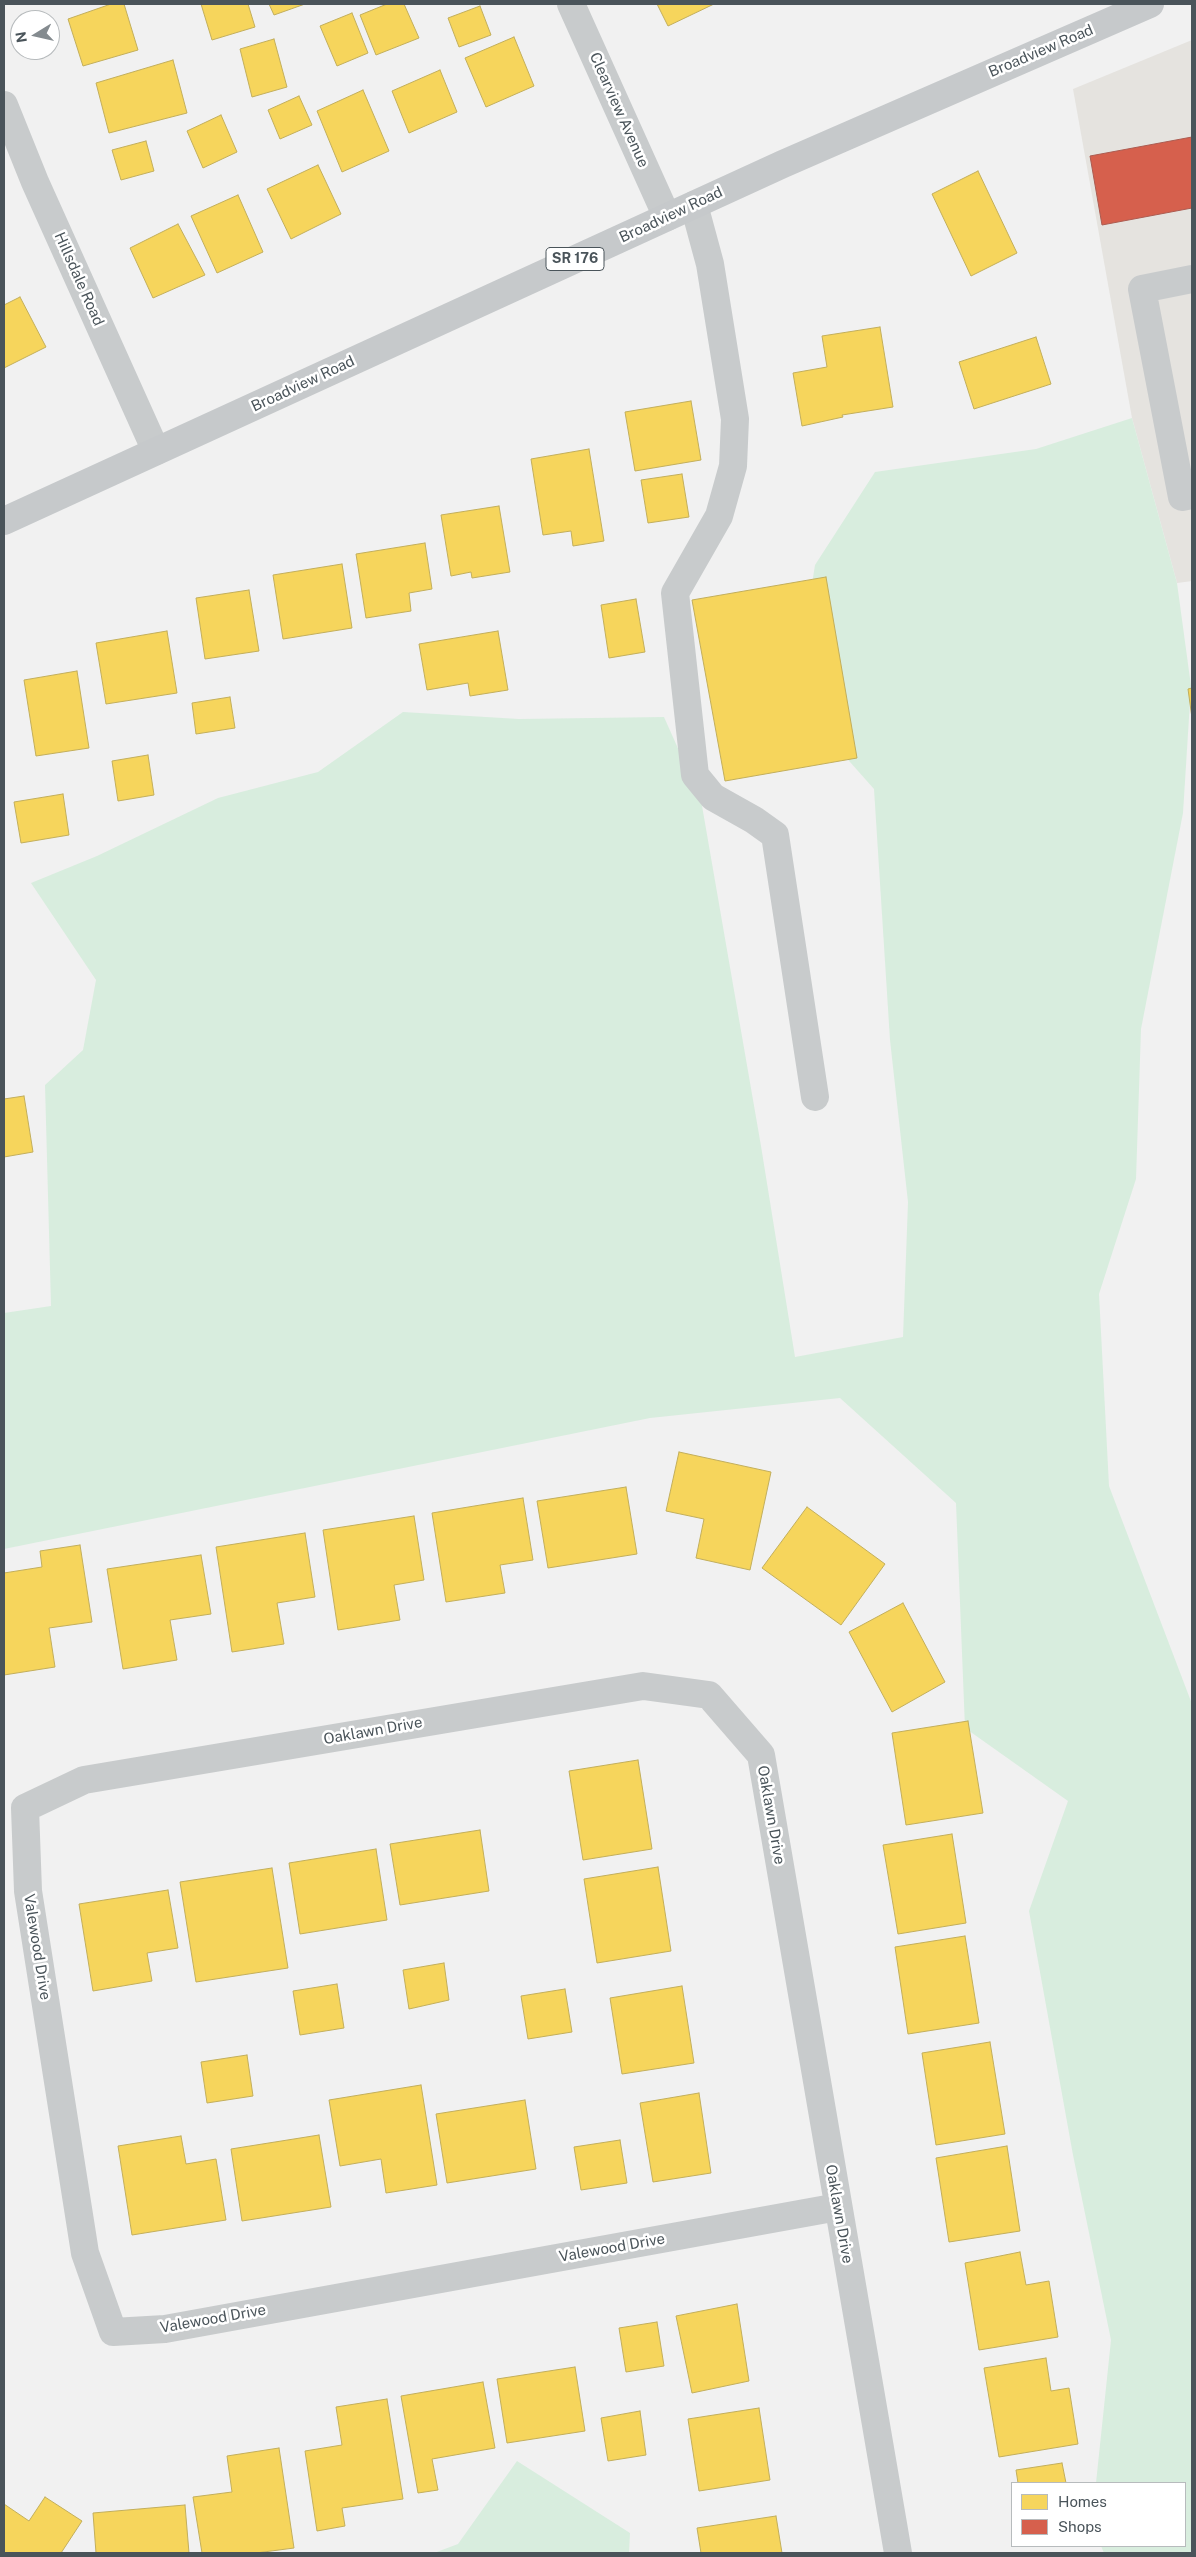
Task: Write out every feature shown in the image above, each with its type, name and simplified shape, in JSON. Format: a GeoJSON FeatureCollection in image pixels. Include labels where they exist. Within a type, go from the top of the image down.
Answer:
{"type":"FeatureCollection","features":[{"type":"Feature","properties":{"kind":"main road","name":"Broadview Road"},"geometry":{"type":"LineString","coordinates":[[4,521],[866,126],[1145,5]]}},
{"type":"Feature","properties":{"kind":"street","name":"Clearview Avenue"},"geometry":{"type":"LineString","coordinates":[[571,4],[667,217]]}},
{"type":"Feature","properties":{"kind":"street","name":"Hillsdale Road"},"geometry":{"type":"LineString","coordinates":[[4,105],[35,182],[156,451]]}},
{"type":"Feature","properties":{"kind":"street"},"geometry":{"type":"LineString","coordinates":[[694,205],[710,264],[736,419],[733,466],[719,516],[675,593],[695,775],[713,796],[776,835],[815,1097]]}},
{"type":"Feature","properties":{"kind":"street"},"geometry":{"type":"LineString","coordinates":[[1192,279],[1142,289],[1182,497],[1192,495]]}},
{"type":"Feature","properties":{"kind":"street","name":"Oaklawn Drive"},"geometry":{"type":"LineString","coordinates":[[24,1808],[84,1780],[643,1686],[709,1695],[761,1755],[898,2553]]}},
{"type":"Feature","properties":{"kind":"street","name":"Valewood Drive"},"geometry":{"type":"LineString","coordinates":[[24,1808],[28,1891],[85,2253],[113,2332],[165,2328],[838,2207]]}},
{"type":"Feature","properties":{"kind":"shaded area"},"geometry":{"type":"Polygon","coordinates":[[[1192,40],[1192,581],[1177,583],[1132,418],[1073,89],[1192,40]]]}},
{"type":"Feature","properties":{"kind":"green space"},"geometry":{"type":"Polygon","coordinates":[[[1132,418],[1177,583],[1191,686],[1183,813],[1141,1029],[1136,1179],[1099,1294],[1109,1486],[1192,1704],[1192,2553],[1104,2553],[1101,2547],[1186,2547],[1186,2482],[1096,2482],[1111,2340],[1073,2155],[1029,1911],[1068,1801],[965,1728],[956,1503],[840,1398],[650,1418],[4,1549],[4,1313],[51,1306],[45,1085],[83,1050],[96,980],[31,883],[97,856],[218,798],[318,772],[403,712],[519,719],[664,717],[701,800],[761,1146],[795,1357],[903,1337],[908,1202],[890,1040],[874,789],[794,699],[815,565],[875,472],[1036,449],[1132,418]]]}},
{"type":"Feature","properties":{"kind":"green space"},"geometry":{"type":"Polygon","coordinates":[[[517,2461],[630,2533],[629,2553],[434,2553],[458,2544],[517,2461]]]}},
{"type":"Feature","properties":{"kind":"building: Homes"},"geometry":{"type":"Polygon","coordinates":[[[111,4],[124,4],[138,50],[83,66],[68,19],[111,4]]]}},
{"type":"Feature","properties":{"kind":"building: Homes"},"geometry":{"type":"Polygon","coordinates":[[[201,4],[248,4],[255,27],[212,40],[201,4]]]}},
{"type":"Feature","properties":{"kind":"building: Homes"},"geometry":{"type":"Polygon","coordinates":[[[269,4],[305,4],[274,15],[269,4]]]}},
{"type":"Feature","properties":{"kind":"building: Homes"},"geometry":{"type":"Polygon","coordinates":[[[387,4],[404,4],[419,38],[376,55],[360,15],[387,4]]]}},
{"type":"Feature","properties":{"kind":"building: Homes"},"geometry":{"type":"Polygon","coordinates":[[[657,4],[714,4],[668,26],[657,4]]]}},
{"type":"Feature","properties":{"kind":"building: Homes"},"geometry":{"type":"Polygon","coordinates":[[[480,6],[491,35],[459,47],[448,18],[480,6]]]}},
{"type":"Feature","properties":{"kind":"building: Homes"},"geometry":{"type":"Polygon","coordinates":[[[352,13],[368,53],[337,66],[320,26],[352,13]]]}},
{"type":"Feature","properties":{"kind":"building: Homes"},"geometry":{"type":"Polygon","coordinates":[[[514,37],[534,86],[486,107],[465,58],[514,37]]]}},
{"type":"Feature","properties":{"kind":"building: Homes"},"geometry":{"type":"Polygon","coordinates":[[[274,39],[287,87],[252,97],[240,49],[274,39]]]}},
{"type":"Feature","properties":{"kind":"building: Homes"},"geometry":{"type":"Polygon","coordinates":[[[173,60],[187,113],[109,133],[96,83],[173,60]]]}},
{"type":"Feature","properties":{"kind":"building: Homes"},"geometry":{"type":"Polygon","coordinates":[[[440,70],[457,112],[409,133],[392,91],[440,70]]]}},
{"type":"Feature","properties":{"kind":"building: Homes"},"geometry":{"type":"Polygon","coordinates":[[[363,90],[389,151],[342,172],[317,111],[363,90]]]}},
{"type":"Feature","properties":{"kind":"building: Homes"},"geometry":{"type":"Polygon","coordinates":[[[299,96],[312,125],[280,139],[268,110],[299,96]]]}},
{"type":"Feature","properties":{"kind":"building: Homes"},"geometry":{"type":"Polygon","coordinates":[[[221,115],[237,152],[203,168],[187,131],[221,115]]]}},
{"type":"Feature","properties":{"kind":"building: Homes"},"geometry":{"type":"Polygon","coordinates":[[[146,141],[154,171],[121,180],[112,150],[146,141]]]}},
{"type":"Feature","properties":{"kind":"building: Homes"},"geometry":{"type":"Polygon","coordinates":[[[318,165],[341,214],[291,239],[267,189],[318,165]]]}},
{"type":"Feature","properties":{"kind":"building: Homes"},"geometry":{"type":"Polygon","coordinates":[[[978,171],[1017,253],[971,276],[932,194],[978,171]]]}},
{"type":"Feature","properties":{"kind":"building: Homes"},"geometry":{"type":"Polygon","coordinates":[[[238,195],[263,252],[217,273],[191,216],[238,195]]]}},
{"type":"Feature","properties":{"kind":"building: Homes"},"geometry":{"type":"Polygon","coordinates":[[[178,224],[205,275],[153,298],[130,248],[178,224]]]}},
{"type":"Feature","properties":{"kind":"building: Homes"},"geometry":{"type":"Polygon","coordinates":[[[20,297],[46,347],[4,368],[4,305],[20,297]]]}},
{"type":"Feature","properties":{"kind":"building: Homes"},"geometry":{"type":"Polygon","coordinates":[[[880,327],[893,407],[842,415],[843,417],[802,426],[793,373],[827,367],[822,336],[880,327]]]}},
{"type":"Feature","properties":{"kind":"building: Homes"},"geometry":{"type":"Polygon","coordinates":[[[1036,337],[1051,384],[974,409],[959,362],[1036,337]]]}},
{"type":"Feature","properties":{"kind":"building: Homes"},"geometry":{"type":"Polygon","coordinates":[[[691,401],[701,460],[635,471],[625,412],[691,401]]]}},
{"type":"Feature","properties":{"kind":"building: Homes"},"geometry":{"type":"Polygon","coordinates":[[[589,449],[604,541],[573,546],[571,531],[543,535],[531,459],[589,449]]]}},
{"type":"Feature","properties":{"kind":"building: Homes"},"geometry":{"type":"Polygon","coordinates":[[[682,474],[689,517],[648,523],[641,480],[682,474]]]}},
{"type":"Feature","properties":{"kind":"building: Homes"},"geometry":{"type":"Polygon","coordinates":[[[499,506],[510,572],[472,578],[471,572],[451,576],[441,515],[499,506]]]}},
{"type":"Feature","properties":{"kind":"building: Homes"},"geometry":{"type":"Polygon","coordinates":[[[425,543],[432,589],[409,593],[411,611],[366,618],[356,554],[425,543]]]}},
{"type":"Feature","properties":{"kind":"building: Homes"},"geometry":{"type":"Polygon","coordinates":[[[342,564],[352,628],[283,639],[273,575],[342,564]]]}},
{"type":"Feature","properties":{"kind":"building: Homes"},"geometry":{"type":"Polygon","coordinates":[[[826,577],[857,758],[725,781],[692,600],[826,577]]]}},
{"type":"Feature","properties":{"kind":"building: Homes"},"geometry":{"type":"Polygon","coordinates":[[[249,590],[259,651],[205,659],[196,598],[249,590]]]}},
{"type":"Feature","properties":{"kind":"building: Homes"},"geometry":{"type":"Polygon","coordinates":[[[636,599],[645,652],[609,658],[601,605],[636,599]]]}},
{"type":"Feature","properties":{"kind":"building: Homes"},"geometry":{"type":"Polygon","coordinates":[[[167,631],[177,693],[106,704],[96,643],[167,631]]]}},
{"type":"Feature","properties":{"kind":"building: Homes"},"geometry":{"type":"Polygon","coordinates":[[[498,631],[508,690],[470,696],[468,683],[427,690],[419,644],[498,631]]]}},
{"type":"Feature","properties":{"kind":"building: Homes"},"geometry":{"type":"Polygon","coordinates":[[[77,671],[89,748],[36,756],[24,680],[77,671]]]}},
{"type":"Feature","properties":{"kind":"building: Homes"},"geometry":{"type":"Polygon","coordinates":[[[1192,688],[1192,718],[1188,689],[1192,688]]]}},
{"type":"Feature","properties":{"kind":"building: Homes"},"geometry":{"type":"Polygon","coordinates":[[[230,697],[235,728],[196,734],[192,703],[230,697]]]}},
{"type":"Feature","properties":{"kind":"building: Homes"},"geometry":{"type":"Polygon","coordinates":[[[148,755],[154,795],[118,801],[112,761],[148,755]]]}},
{"type":"Feature","properties":{"kind":"building: Homes"},"geometry":{"type":"Polygon","coordinates":[[[63,794],[69,835],[21,843],[14,802],[63,794]]]}},
{"type":"Feature","properties":{"kind":"building: Homes"},"geometry":{"type":"Polygon","coordinates":[[[24,1096],[33,1152],[4,1157],[4,1099],[24,1096]]]}},
{"type":"Feature","properties":{"kind":"building: Homes"},"geometry":{"type":"Polygon","coordinates":[[[679,1452],[771,1472],[750,1570],[696,1558],[704,1519],[666,1511],[679,1452]]]}},
{"type":"Feature","properties":{"kind":"building: Homes"},"geometry":{"type":"Polygon","coordinates":[[[626,1487],[637,1554],[548,1568],[537,1501],[626,1487]]]}},
{"type":"Feature","properties":{"kind":"building: Homes"},"geometry":{"type":"Polygon","coordinates":[[[523,1498],[533,1560],[500,1565],[505,1593],[446,1602],[432,1513],[523,1498]]]}},
{"type":"Feature","properties":{"kind":"building: Homes"},"geometry":{"type":"Polygon","coordinates":[[[807,1507],[885,1564],[841,1625],[762,1568],[807,1507]]]}},
{"type":"Feature","properties":{"kind":"building: Homes"},"geometry":{"type":"Polygon","coordinates":[[[414,1516],[424,1580],[394,1585],[400,1620],[338,1630],[323,1530],[414,1516]]]}},
{"type":"Feature","properties":{"kind":"building: Homes"},"geometry":{"type":"Polygon","coordinates":[[[305,1533],[315,1597],[277,1603],[284,1644],[232,1652],[216,1547],[305,1533]]]}},
{"type":"Feature","properties":{"kind":"building: Homes"},"geometry":{"type":"Polygon","coordinates":[[[80,1545],[92,1622],[49,1628],[55,1667],[4,1675],[4,1573],[42,1567],[40,1551],[80,1545]]]}},
{"type":"Feature","properties":{"kind":"building: Homes"},"geometry":{"type":"Polygon","coordinates":[[[201,1555],[211,1614],[170,1620],[177,1660],[123,1669],[107,1569],[201,1555]]]}},
{"type":"Feature","properties":{"kind":"building: Homes"},"geometry":{"type":"Polygon","coordinates":[[[903,1603],[945,1682],[892,1712],[849,1632],[903,1603]]]}},
{"type":"Feature","properties":{"kind":"building: Homes"},"geometry":{"type":"Polygon","coordinates":[[[968,1721],[983,1813],[906,1825],[892,1733],[968,1721]]]}},
{"type":"Feature","properties":{"kind":"building: Homes"},"geometry":{"type":"Polygon","coordinates":[[[638,1760],[652,1849],[583,1860],[569,1771],[638,1760]]]}},
{"type":"Feature","properties":{"kind":"building: Homes"},"geometry":{"type":"Polygon","coordinates":[[[480,1830],[489,1891],[400,1905],[390,1844],[480,1830]]]}},
{"type":"Feature","properties":{"kind":"building: Homes"},"geometry":{"type":"Polygon","coordinates":[[[952,1834],[966,1923],[898,1934],[883,1845],[952,1834]]]}},
{"type":"Feature","properties":{"kind":"building: Homes"},"geometry":{"type":"Polygon","coordinates":[[[376,1849],[387,1920],[300,1934],[289,1863],[376,1849]]]}},
{"type":"Feature","properties":{"kind":"building: Homes"},"geometry":{"type":"Polygon","coordinates":[[[658,1867],[671,1951],[597,1963],[584,1879],[658,1867]]]}},
{"type":"Feature","properties":{"kind":"building: Homes"},"geometry":{"type":"Polygon","coordinates":[[[272,1868],[288,1968],[196,1982],[180,1882],[272,1868]]]}},
{"type":"Feature","properties":{"kind":"building: Homes"},"geometry":{"type":"Polygon","coordinates":[[[168,1890],[178,1948],[147,1953],[152,1981],[93,1991],[79,1904],[168,1890]]]}},
{"type":"Feature","properties":{"kind":"building: Homes"},"geometry":{"type":"Polygon","coordinates":[[[965,1936],[979,2023],[908,2034],[895,1947],[965,1936]]]}},
{"type":"Feature","properties":{"kind":"building: Homes"},"geometry":{"type":"Polygon","coordinates":[[[444,1963],[449,2000],[409,2009],[403,1970],[444,1963]]]}},
{"type":"Feature","properties":{"kind":"building: Homes"},"geometry":{"type":"Polygon","coordinates":[[[337,1984],[344,2028],[300,2035],[293,1991],[337,1984]]]}},
{"type":"Feature","properties":{"kind":"building: Homes"},"geometry":{"type":"Polygon","coordinates":[[[682,1986],[694,2063],[622,2074],[610,1998],[682,1986]]]}},
{"type":"Feature","properties":{"kind":"building: Homes"},"geometry":{"type":"Polygon","coordinates":[[[565,1989],[572,2032],[528,2039],[521,1996],[565,1989]]]}},
{"type":"Feature","properties":{"kind":"building: Homes"},"geometry":{"type":"Polygon","coordinates":[[[990,2042],[1005,2134],[936,2145],[922,2053],[990,2042]]]}},
{"type":"Feature","properties":{"kind":"building: Homes"},"geometry":{"type":"Polygon","coordinates":[[[247,2055],[253,2096],[207,2103],[201,2062],[247,2055]]]}},
{"type":"Feature","properties":{"kind":"building: Homes"},"geometry":{"type":"Polygon","coordinates":[[[421,2085],[437,2185],[386,2193],[381,2159],[340,2166],[329,2100],[421,2085]]]}},
{"type":"Feature","properties":{"kind":"building: Homes"},"geometry":{"type":"Polygon","coordinates":[[[699,2093],[711,2173],[653,2182],[640,2103],[699,2093]]]}},
{"type":"Feature","properties":{"kind":"building: Homes"},"geometry":{"type":"Polygon","coordinates":[[[525,2100],[536,2169],[447,2183],[436,2114],[525,2100]]]}},
{"type":"Feature","properties":{"kind":"building: Homes"},"geometry":{"type":"Polygon","coordinates":[[[319,2135],[331,2207],[242,2221],[231,2149],[319,2135]]]}},
{"type":"Feature","properties":{"kind":"building: Homes"},"geometry":{"type":"Polygon","coordinates":[[[181,2136],[186,2164],[216,2159],[226,2220],[132,2235],[118,2146],[181,2136]]]}},
{"type":"Feature","properties":{"kind":"building: Homes"},"geometry":{"type":"Polygon","coordinates":[[[620,2140],[627,2183],[581,2190],[574,2147],[620,2140]]]}},
{"type":"Feature","properties":{"kind":"building: Homes"},"geometry":{"type":"Polygon","coordinates":[[[1007,2146],[1020,2231],[949,2242],[936,2158],[1007,2146]]]}},
{"type":"Feature","properties":{"kind":"building: Homes"},"geometry":{"type":"Polygon","coordinates":[[[1020,2252],[1026,2285],[1049,2281],[1058,2337],[979,2350],[965,2263],[1020,2252]]]}},
{"type":"Feature","properties":{"kind":"building: Homes"},"geometry":{"type":"Polygon","coordinates":[[[737,2304],[749,2381],[692,2393],[676,2316],[737,2304]]]}},
{"type":"Feature","properties":{"kind":"building: Homes"},"geometry":{"type":"Polygon","coordinates":[[[657,2322],[664,2366],[626,2372],[619,2328],[657,2322]]]}},
{"type":"Feature","properties":{"kind":"building: Homes"},"geometry":{"type":"Polygon","coordinates":[[[1046,2358],[1051,2391],[1069,2388],[1078,2444],[999,2457],[984,2368],[1046,2358]]]}},
{"type":"Feature","properties":{"kind":"building: Homes"},"geometry":{"type":"Polygon","coordinates":[[[575,2367],[585,2431],[507,2443],[497,2379],[575,2367]]]}},
{"type":"Feature","properties":{"kind":"building: Homes"},"geometry":{"type":"Polygon","coordinates":[[[483,2382],[495,2448],[432,2459],[438,2490],[418,2493],[401,2396],[483,2382]]]}},
{"type":"Feature","properties":{"kind":"building: Homes"},"geometry":{"type":"Polygon","coordinates":[[[387,2399],[403,2499],[342,2508],[345,2526],[317,2531],[305,2451],[342,2445],[336,2407],[387,2399]]]}},
{"type":"Feature","properties":{"kind":"building: Homes"},"geometry":{"type":"Polygon","coordinates":[[[759,2408],[770,2480],[699,2491],[688,2419],[759,2408]]]}},
{"type":"Feature","properties":{"kind":"building: Homes"},"geometry":{"type":"Polygon","coordinates":[[[640,2411],[646,2455],[608,2461],[601,2418],[640,2411]]]}},
{"type":"Feature","properties":{"kind":"building: Homes"},"geometry":{"type":"Polygon","coordinates":[[[279,2448],[294,2548],[256,2553],[202,2553],[193,2497],[232,2492],[227,2456],[279,2448]]]}},
{"type":"Feature","properties":{"kind":"building: Homes"},"geometry":{"type":"Polygon","coordinates":[[[1062,2463],[1066,2482],[1018,2482],[1016,2470],[1062,2463]]]}},
{"type":"Feature","properties":{"kind":"building: Homes"},"geometry":{"type":"Polygon","coordinates":[[[45,2497],[82,2521],[61,2553],[4,2553],[4,2504],[29,2521],[45,2497]]]}},
{"type":"Feature","properties":{"kind":"building: Homes"},"geometry":{"type":"Polygon","coordinates":[[[185,2505],[189,2553],[96,2553],[93,2513],[185,2505]]]}},
{"type":"Feature","properties":{"kind":"building: Homes"},"geometry":{"type":"Polygon","coordinates":[[[776,2516],[782,2553],[701,2553],[697,2528],[776,2516]]]}},
{"type":"Feature","properties":{"kind":"building: Shops"},"geometry":{"type":"Polygon","coordinates":[[[1192,137],[1192,208],[1102,225],[1090,156],[1192,137]]]}}]}
